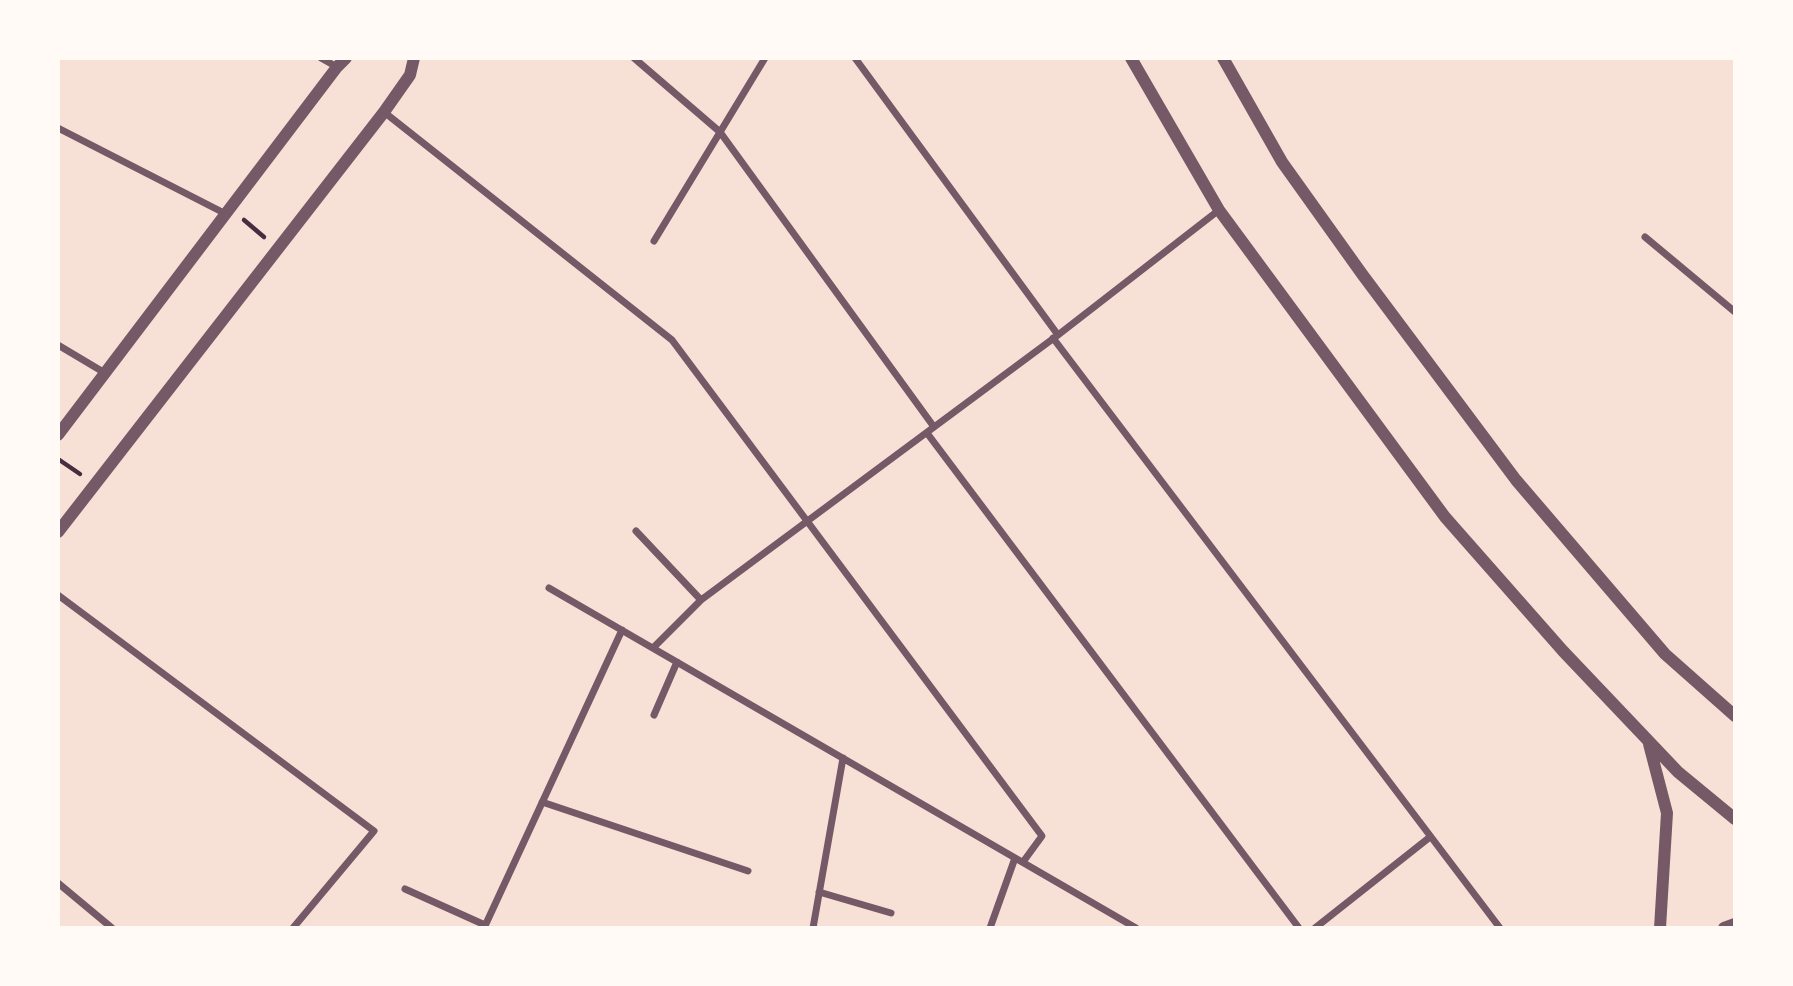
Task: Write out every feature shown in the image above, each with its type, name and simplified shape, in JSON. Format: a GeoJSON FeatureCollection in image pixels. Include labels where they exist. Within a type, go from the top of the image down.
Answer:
{"type":"FeatureCollection","features":[{"type":"Feature","properties":{"kind":"street"},"geometry":{"type":"LineString","coordinates":[[58,435],[342,62],[321,58]]}},
{"type":"Feature","properties":{"kind":"street"},"geometry":{"type":"LineString","coordinates":[[58,532],[384,112],[410,75],[414,58]]}},
{"type":"Feature","properties":{"kind":"street"},"geometry":{"type":"LineString","coordinates":[[634,58],[720,132],[934,427]]}},
{"type":"Feature","properties":{"kind":"street"},"geometry":{"type":"LineString","coordinates":[[654,241],[765,58]]}},
{"type":"Feature","properties":{"kind":"street"},"geometry":{"type":"LineString","coordinates":[[855,58],[1055,337],[1500,928]]}},
{"type":"Feature","properties":{"kind":"street"},"geometry":{"type":"LineString","coordinates":[[1131,58],[1219,210],[1445,517],[1563,651],[1678,772],[1735,819]]}},
{"type":"Feature","properties":{"kind":"street"},"geometry":{"type":"LineString","coordinates":[[1223,58],[1282,162],[1516,480],[1665,654],[1735,716]]}},
{"type":"Feature","properties":{"kind":"street"},"geometry":{"type":"LineString","coordinates":[[384,112],[672,340],[1042,836],[1023,862]]}},
{"type":"Feature","properties":{"kind":"street"},"geometry":{"type":"LineString","coordinates":[[58,128],[228,211]]}},
{"type":"Feature","properties":{"kind":"street"},"geometry":{"type":"LineString","coordinates":[[653,648],[701,600],[1055,337],[1219,210]]}},
{"type":"Feature","properties":{"kind":"street"},"geometry":{"type":"LineString","coordinates":[[1645,237],[1735,312]]}},
{"type":"Feature","properties":{"kind":"street"},"geometry":{"type":"LineString","coordinates":[[58,345],[105,373]]}},
{"type":"Feature","properties":{"kind":"street"},"geometry":{"type":"LineString","coordinates":[[927,433],[1299,928]]}},
{"type":"Feature","properties":{"kind":"street"},"geometry":{"type":"LineString","coordinates":[[636,531],[701,600]]}},
{"type":"Feature","properties":{"kind":"street"},"geometry":{"type":"LineString","coordinates":[[549,588],[1136,928]]}},
{"type":"Feature","properties":{"kind":"street"},"geometry":{"type":"LineString","coordinates":[[58,595],[373,831],[293,928]]}},
{"type":"Feature","properties":{"kind":"street"},"geometry":{"type":"LineString","coordinates":[[405,889],[484,927],[622,630]]}},
{"type":"Feature","properties":{"kind":"street"},"geometry":{"type":"LineString","coordinates":[[654,715],[677,662]]}},
{"type":"Feature","properties":{"kind":"street"},"geometry":{"type":"LineString","coordinates":[[1648,740],[1667,813],[1660,928]]}},
{"type":"Feature","properties":{"kind":"street"},"geometry":{"type":"LineString","coordinates":[[813,928],[843,758]]}},
{"type":"Feature","properties":{"kind":"street"},"geometry":{"type":"LineString","coordinates":[[542,802],[748,871]]}},
{"type":"Feature","properties":{"kind":"street"},"geometry":{"type":"LineString","coordinates":[[1315,928],[1430,836]]}},
{"type":"Feature","properties":{"kind":"street"},"geometry":{"type":"LineString","coordinates":[[990,928],[1015,858]]}},
{"type":"Feature","properties":{"kind":"street"},"geometry":{"type":"LineString","coordinates":[[58,883],[112,928]]}},
{"type":"Feature","properties":{"kind":"street"},"geometry":{"type":"LineString","coordinates":[[819,892],[891,913]]}},
{"type":"Feature","properties":{"kind":"street"},"geometry":{"type":"LineString","coordinates":[[1724,928],[1735,924]]}},
{"type":"Feature","properties":{"kind":"path"},"geometry":{"type":"LineString","coordinates":[[228,211],[278,250]]}}]}
